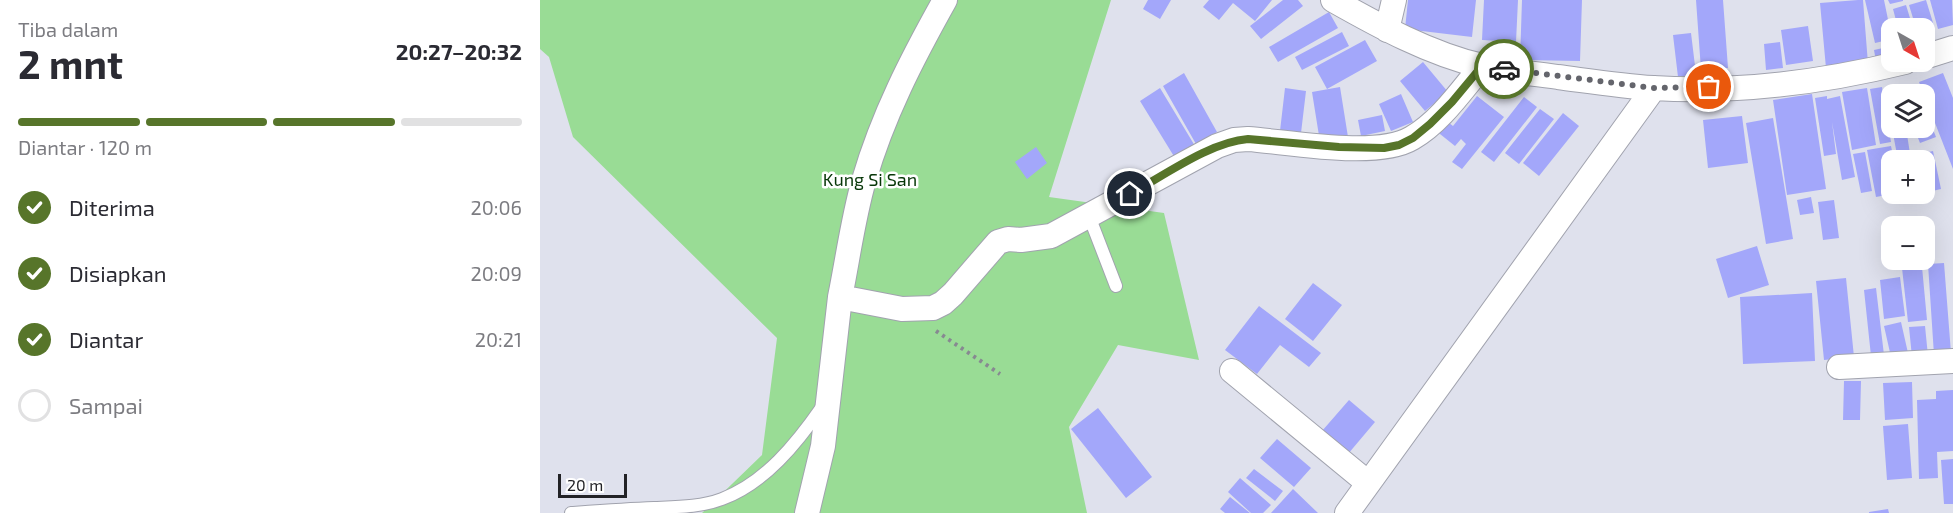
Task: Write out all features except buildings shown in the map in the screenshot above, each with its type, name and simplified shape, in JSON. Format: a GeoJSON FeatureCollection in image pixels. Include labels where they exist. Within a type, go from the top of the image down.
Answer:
{"type":"FeatureCollection","features":[{"type":"Feature","properties":{"kind":"street"},"geometry":{"type":"LineString","coordinates":[[807,513],[823,446],[840,297],[864,181],[897,88],[945,0]]}},
{"type":"Feature","properties":{"kind":"street"},"geometry":{"type":"LineString","coordinates":[[1333,0],[1386,30],[1482,66],[1654,88],[1750,87],[1850,75],[1881,68]]}},
{"type":"Feature","properties":{"kind":"street"},"geometry":{"type":"LineString","coordinates":[[1386,30],[1394,0]]}},
{"type":"Feature","properties":{"kind":"street"},"geometry":{"type":"LineString","coordinates":[[1935,54],[1953,48]]}},
{"type":"Feature","properties":{"kind":"street"},"geometry":{"type":"LineString","coordinates":[[840,297],[902,309],[933,308],[943,303],[998,242],[1008,239],[1021,240],[1051,236],[1217,146],[1234,140],[1248,139],[1339,147],[1384,148],[1399,145],[1413,138],[1430,124],[1482,66]]}},
{"type":"Feature","properties":{"kind":"street"},"geometry":{"type":"LineString","coordinates":[[1347,513],[1654,88]]}},
{"type":"Feature","properties":{"kind":"street"},"geometry":{"type":"LineString","coordinates":[[1839,367],[1953,361]]}},
{"type":"Feature","properties":{"kind":"street"},"geometry":{"type":"LineString","coordinates":[[1232,371],[1368,483]]}},
{"type":"Feature","properties":{"kind":"lane"},"geometry":{"type":"LineString","coordinates":[[1089,216],[1116,286]]}},
{"type":"Feature","properties":{"kind":"lane"},"geometry":{"type":"LineString","coordinates":[[571,513],[693,506],[723,499],[748,485],[773,465],[800,438],[829,399]]}},
{"type":"Feature","properties":{"kind":"path"},"geometry":{"type":"LineString","coordinates":[[902,309],[1000,374]]}},
{"type":"Feature","properties":{"kind":"green space","name":"Kung Si San"},"geometry":{"type":"Polygon","coordinates":[[[540,0],[1111,0],[1049,197],[1164,213],[1199,360],[1118,345],[1069,427],[1087,513],[702,513],[762,455],[777,338],[573,137],[549,57],[540,49],[540,0]]]}},
{"type":"Feature","properties":{"kind":"way so far"},"geometry":{"type":"LineString","coordinates":[[1504,69],[1654,88],[1709,87]]}},
{"type":"Feature","properties":{"kind":"route"},"geometry":{"type":"LineString","coordinates":[[1130,194],[1217,146],[1234,140],[1248,139],[1339,147],[1384,148],[1399,145],[1413,138],[1430,124],[1482,66],[1504,69]]}}]}
